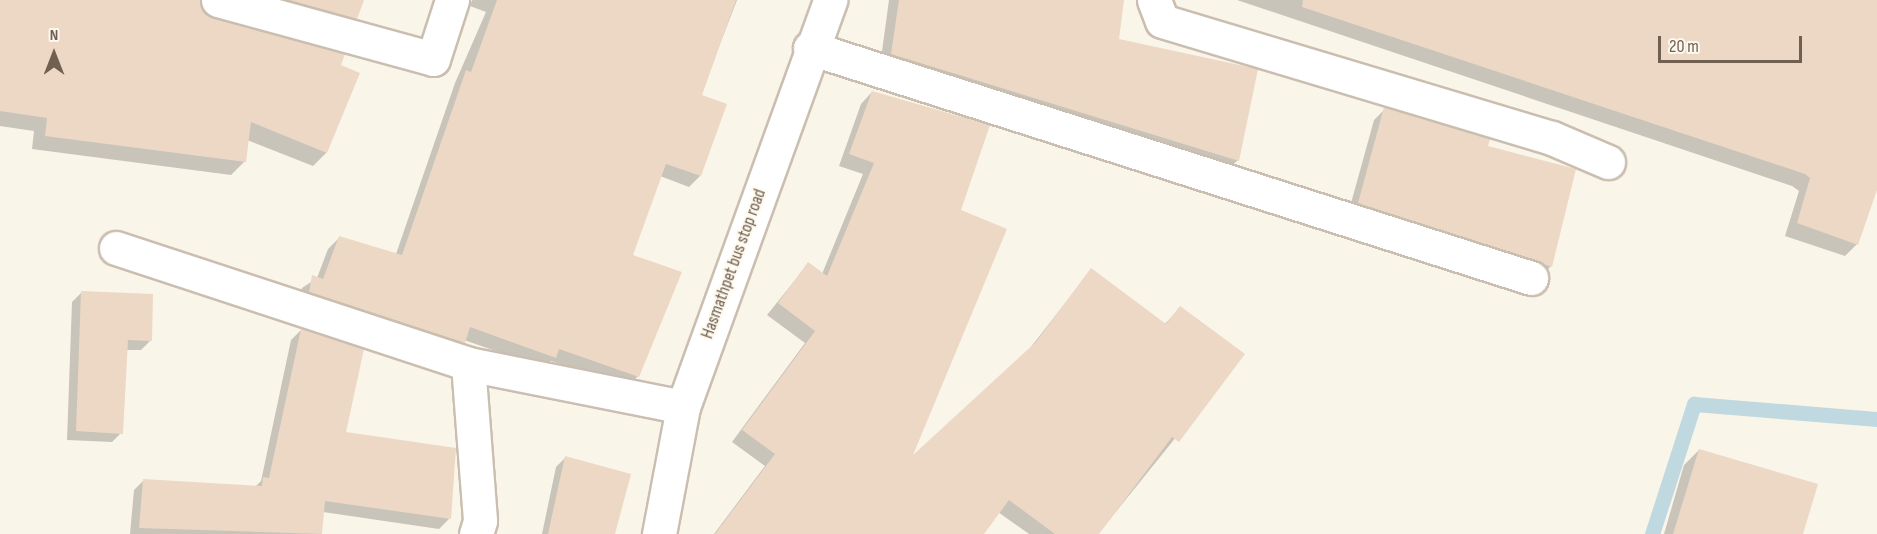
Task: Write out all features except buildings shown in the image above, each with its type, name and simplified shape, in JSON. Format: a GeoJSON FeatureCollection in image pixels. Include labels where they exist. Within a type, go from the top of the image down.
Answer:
{"type":"FeatureCollection","features":[{"type":"Feature","properties":{"kind":"street"},"geometry":{"type":"LineString","coordinates":[[218,0],[433,59],[452,0]]}},
{"type":"Feature","properties":{"kind":"street","name":"Hasmathpet bus stop road"},"geometry":{"type":"LineString","coordinates":[[658,534],[683,406],[810,48],[830,0]]}},
{"type":"Feature","properties":{"kind":"street"},"geometry":{"type":"LineString","coordinates":[[1154,0],[1162,21],[1552,138],[1608,162]]}},
{"type":"Feature","properties":{"kind":"street"},"geometry":{"type":"LineString","coordinates":[[810,48],[1531,278]]}},
{"type":"Feature","properties":{"kind":"street"},"geometry":{"type":"LineString","coordinates":[[116,248],[468,364],[683,406]]}},
{"type":"Feature","properties":{"kind":"street"},"geometry":{"type":"LineString","coordinates":[[468,364],[480,521],[476,534]]}},
{"type":"Feature","properties":{"kind":"waterway"},"geometry":{"type":"LineString","coordinates":[[1652,534],[1694,404],[1877,419]]}}]}
